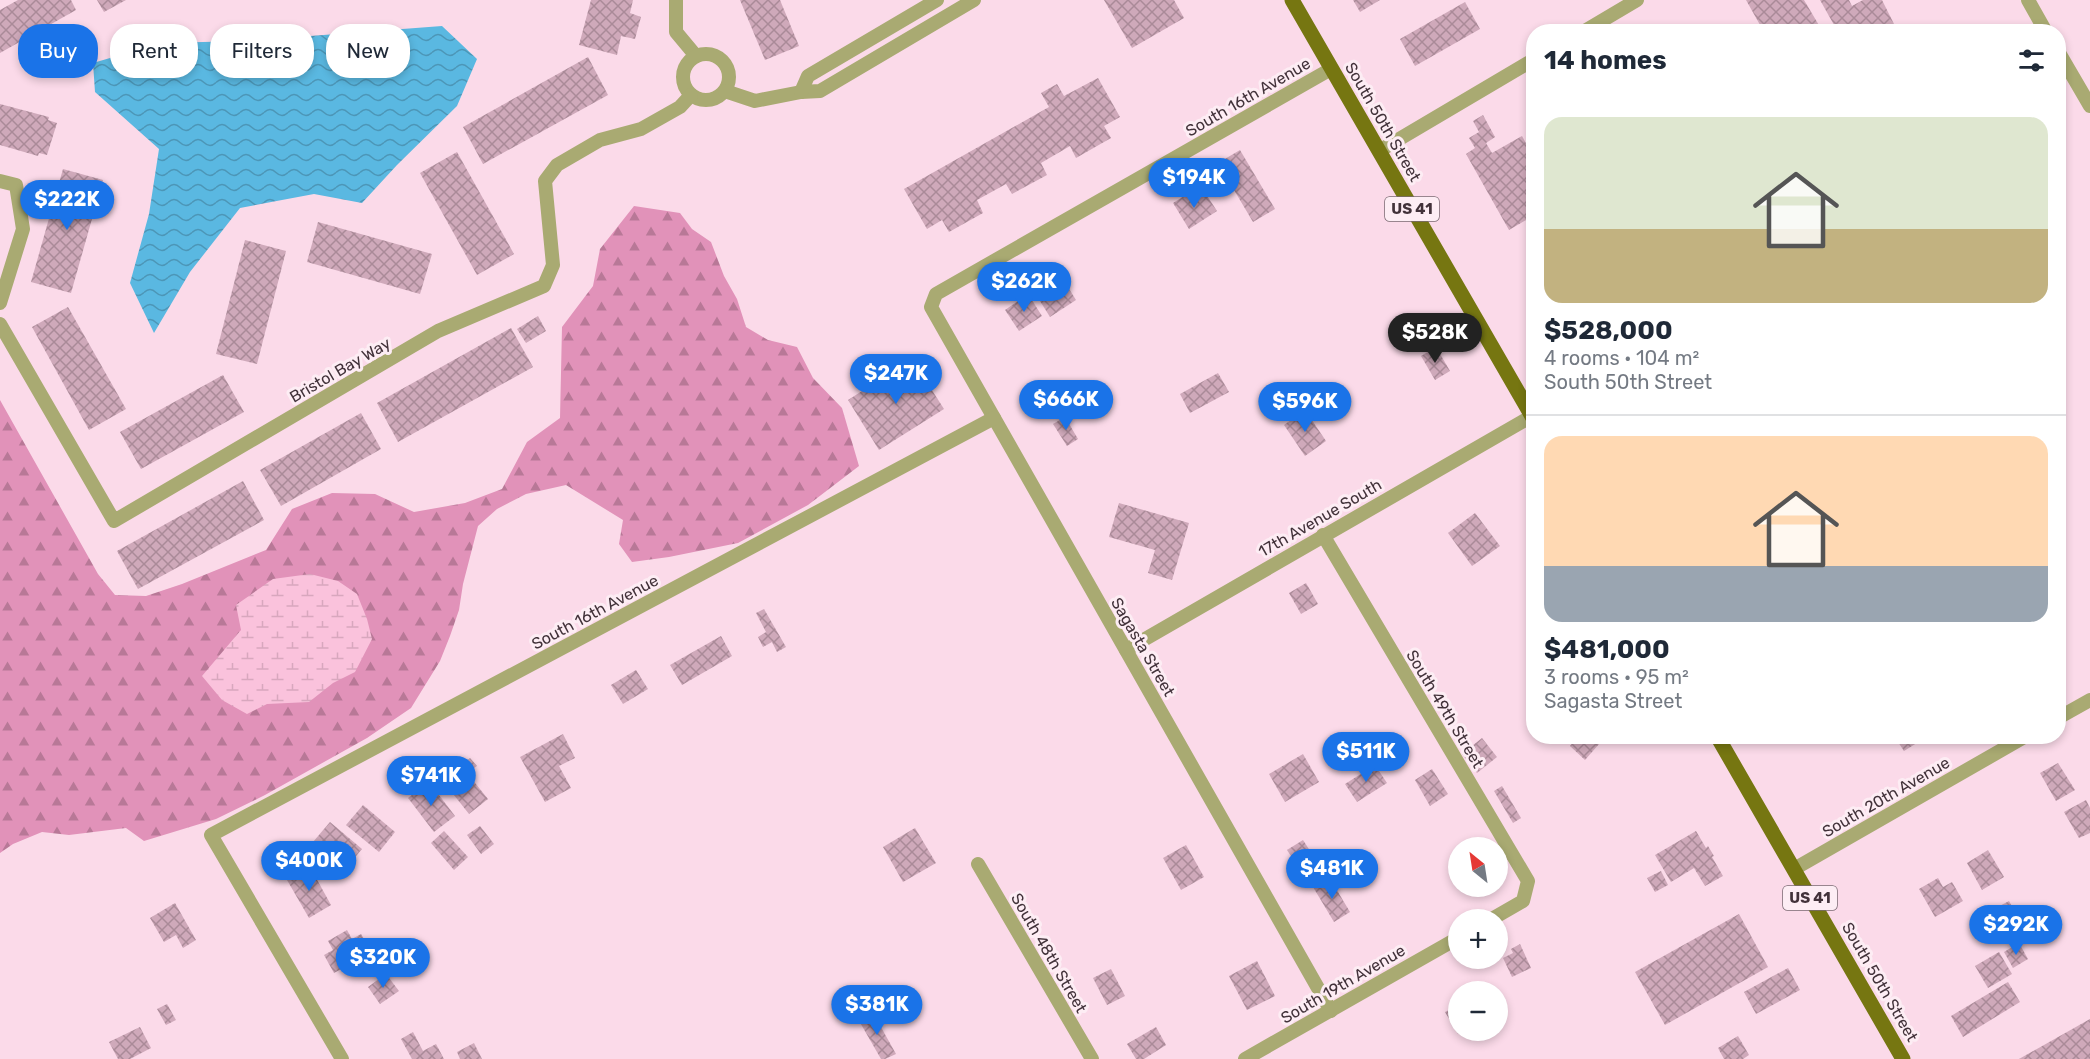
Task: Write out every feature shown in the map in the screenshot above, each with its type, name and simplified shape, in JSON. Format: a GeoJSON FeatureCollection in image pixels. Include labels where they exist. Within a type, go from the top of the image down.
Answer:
{"type":"FeatureCollection","features":[{"type":"Feature","properties":{"kind":"main road","name":"South 50th Street"},"geometry":{"type":"LineString","coordinates":[[1292,0],[1526,407]]}},
{"type":"Feature","properties":{"kind":"main road","name":"South 50th Street"},"geometry":{"type":"LineString","coordinates":[[1722,744],[1903,1059]]}},
{"type":"Feature","properties":{"kind":"street"},"geometry":{"type":"LineString","coordinates":[[676,0],[676,32],[696,56]]}},
{"type":"Feature","properties":{"kind":"street"},"geometry":{"type":"LineString","coordinates":[[801,92],[808,76],[937,0]]}},
{"type":"Feature","properties":{"kind":"street"},"geometry":{"type":"LineString","coordinates":[[725,91],[755,102],[801,92],[820,91],[974,0]]}},
{"type":"Feature","properties":{"kind":"street"},"geometry":{"type":"LineString","coordinates":[[1596,24],[1637,0]]}},
{"type":"Feature","properties":{"kind":"street"},"geometry":{"type":"LineString","coordinates":[[2028,0],[2042,24]]}},
{"type":"Feature","properties":{"kind":"street"},"geometry":{"type":"LineString","coordinates":[[711,54],[724,62],[730,76],[725,91],[713,100],[697,100],[690,95],[683,82],[682,74],[685,67],[696,56],[711,54]]}},
{"type":"Feature","properties":{"kind":"street"},"geometry":{"type":"LineString","coordinates":[[1379,151],[1526,64]]}},
{"type":"Feature","properties":{"kind":"street"},"geometry":{"type":"LineString","coordinates":[[2066,65],[2090,106]]}},
{"type":"Feature","properties":{"kind":"street","name":"South 16th Avenue"},"geometry":{"type":"LineString","coordinates":[[933,299],[936,294],[1331,69]]}},
{"type":"Feature","properties":{"kind":"street","name":"Bristol Bay Way"},"geometry":{"type":"LineString","coordinates":[[0,324],[114,521],[438,331],[544,286],[553,265],[545,181],[557,165],[600,140],[641,129],[680,106],[690,95]]}},
{"type":"Feature","properties":{"kind":"street"},"geometry":{"type":"LineString","coordinates":[[0,181],[16,185],[23,229],[0,303]]}},
{"type":"Feature","properties":{"kind":"street","name":"Sagasta Street"},"geometry":{"type":"LineString","coordinates":[[933,299],[931,307],[1331,1011]]}},
{"type":"Feature","properties":{"kind":"street","name":"South 16th Avenue"},"geometry":{"type":"LineString","coordinates":[[342,1059],[211,835],[994,418]]}},
{"type":"Feature","properties":{"kind":"street","name":"17th Avenue South"},"geometry":{"type":"LineString","coordinates":[[1126,650],[1526,420]]}},
{"type":"Feature","properties":{"kind":"street","name":"South 49th Street"},"geometry":{"type":"LineString","coordinates":[[1323,535],[1528,881],[1523,901],[1508,910]]}},
{"type":"Feature","properties":{"kind":"street"},"geometry":{"type":"LineString","coordinates":[[2066,714],[2090,700]]}},
{"type":"Feature","properties":{"kind":"street","name":"South 20th Avenue"},"geometry":{"type":"LineString","coordinates":[[1794,869],[2012,744]]}},
{"type":"Feature","properties":{"kind":"street","name":"South 48th Street"},"geometry":{"type":"LineString","coordinates":[[978,864],[1092,1059]]}},
{"type":"Feature","properties":{"kind":"street","name":"South 19th Avenue"},"geometry":{"type":"LineString","coordinates":[[1245,1059],[1448,944]]}},
{"type":"Feature","properties":{"kind":"green space"},"geometry":{"type":"Polygon","coordinates":[[[634,206],[680,213],[692,229],[711,242],[724,276],[737,299],[746,327],[768,340],[797,347],[813,378],[842,408],[859,466],[808,505],[738,543],[632,562],[619,544],[623,520],[566,485],[526,494],[497,509],[478,526],[463,584],[459,610],[450,636],[440,661],[411,708],[367,738],[265,795],[216,819],[144,841],[126,828],[69,835],[42,832],[13,844],[0,853],[0,400],[98,574],[115,595],[146,596],[266,550],[292,509],[332,493],[375,494],[414,512],[465,503],[502,489],[527,442],[560,418],[562,327],[593,286],[600,249],[634,206]]]}},
{"type":"Feature","properties":{"kind":"green space"},"geometry":{"type":"Polygon","coordinates":[[[310,574],[338,581],[357,594],[372,639],[355,672],[333,683],[309,702],[267,704],[247,714],[222,700],[202,676],[241,630],[236,605],[273,579],[310,574]]]}},
{"type":"Feature","properties":{"kind":"water"},"geometry":{"type":"Polygon","coordinates":[[[442,26],[477,59],[457,106],[362,203],[314,194],[240,208],[190,272],[154,333],[130,283],[149,214],[159,149],[95,92],[94,78],[98,78],[98,62],[110,58],[110,78],[198,78],[198,42],[210,42],[210,78],[314,78],[314,36],[326,35],[326,78],[410,78],[410,28],[442,26]]]}},
{"type":"Feature","properties":{"kind":"building"},"geometry":{"type":"Polygon","coordinates":[[[18,0],[71,0],[76,10],[51,24],[18,24],[18,43],[0,53],[0,10],[18,0]]]}},
{"type":"Feature","properties":{"kind":"building"},"geometry":{"type":"Polygon","coordinates":[[[97,0],[126,0],[104,12],[97,0]]]}},
{"type":"Feature","properties":{"kind":"building"},"geometry":{"type":"Polygon","coordinates":[[[591,0],[633,0],[630,13],[641,17],[635,39],[621,36],[617,55],[579,45],[591,0]]]}},
{"type":"Feature","properties":{"kind":"building"},"geometry":{"type":"Polygon","coordinates":[[[740,0],[780,0],[799,46],[765,60],[740,0]]]}},
{"type":"Feature","properties":{"kind":"building"},"geometry":{"type":"Polygon","coordinates":[[[1104,0],[1174,0],[1184,18],[1132,48],[1104,0]]]}},
{"type":"Feature","properties":{"kind":"building"},"geometry":{"type":"Polygon","coordinates":[[[1353,0],[1380,0],[1360,12],[1353,0]]]}},
{"type":"Feature","properties":{"kind":"building"},"geometry":{"type":"Polygon","coordinates":[[[1746,0],[1804,0],[1818,24],[1760,24],[1746,0]]]}},
{"type":"Feature","properties":{"kind":"building"},"geometry":{"type":"Polygon","coordinates":[[[1820,0],[1849,0],[1852,6],[1863,0],[1882,0],[1894,24],[1834,24],[1820,0]]]}},
{"type":"Feature","properties":{"kind":"building"},"geometry":{"type":"Polygon","coordinates":[[[1465,2],[1480,29],[1415,66],[1400,39],[1465,2]]]}},
{"type":"Feature","properties":{"kind":"building"},"geometry":{"type":"Polygon","coordinates":[[[588,57],[608,95],[483,164],[463,127],[588,57]]]}},
{"type":"Feature","properties":{"kind":"building"},"geometry":{"type":"Polygon","coordinates":[[[1098,78],[1120,117],[1104,126],[1111,138],[1076,158],[1070,146],[1041,163],[1047,175],[1012,194],[1006,184],[977,200],[983,213],[949,232],[942,220],[927,229],[904,189],[1049,107],[1041,93],[1057,84],[1064,96],[1098,78]]]}},
{"type":"Feature","properties":{"kind":"building"},"geometry":{"type":"Polygon","coordinates":[[[0,104],[49,117],[48,120],[57,123],[47,155],[39,153],[38,156],[0,145],[0,104]]]}},
{"type":"Feature","properties":{"kind":"building"},"geometry":{"type":"Polygon","coordinates":[[[1483,115],[1495,137],[1486,143],[1492,153],[1522,136],[1526,143],[1526,220],[1509,230],[1466,154],[1475,148],[1469,138],[1479,132],[1473,121],[1483,115]]]}},
{"type":"Feature","properties":{"kind":"building"},"geometry":{"type":"Polygon","coordinates":[[[1240,150],[1275,209],[1253,222],[1218,163],[1240,150]]]}},
{"type":"Feature","properties":{"kind":"building"},"geometry":{"type":"Polygon","coordinates":[[[457,152],[514,254],[477,275],[420,173],[457,152]]]}},
{"type":"Feature","properties":{"kind":"building"},"geometry":{"type":"Polygon","coordinates":[[[63,169],[103,180],[71,293],[31,282],[63,169]]]}},
{"type":"Feature","properties":{"kind":"building"},"geometry":{"type":"Polygon","coordinates":[[[1192,191],[1197,200],[1206,194],[1217,211],[1189,229],[1173,203],[1192,191]]]}},
{"type":"Feature","properties":{"kind":"building"},"geometry":{"type":"Polygon","coordinates":[[[318,222],[432,254],[420,294],[307,262],[318,222]]]}},
{"type":"Feature","properties":{"kind":"building"},"geometry":{"type":"Polygon","coordinates":[[[245,240],[286,251],[257,364],[216,354],[245,240]]]}},
{"type":"Feature","properties":{"kind":"building"},"geometry":{"type":"Polygon","coordinates":[[[1061,276],[1076,300],[1050,317],[1035,293],[1061,276]]]}},
{"type":"Feature","properties":{"kind":"building"},"geometry":{"type":"Polygon","coordinates":[[[1028,294],[1042,316],[1019,331],[1005,310],[1028,294]]]}},
{"type":"Feature","properties":{"kind":"building"},"geometry":{"type":"Polygon","coordinates":[[[68,307],[126,409],[89,430],[32,327],[68,307]]]}},
{"type":"Feature","properties":{"kind":"building"},"geometry":{"type":"Polygon","coordinates":[[[538,316],[546,331],[526,343],[517,329],[538,316]]]}},
{"type":"Feature","properties":{"kind":"building"},"geometry":{"type":"Polygon","coordinates":[[[511,328],[533,367],[398,442],[377,403],[511,328]]]}},
{"type":"Feature","properties":{"kind":"building"},"geometry":{"type":"Polygon","coordinates":[[[1436,347],[1450,371],[1435,380],[1421,356],[1436,347]]]}},
{"type":"Feature","properties":{"kind":"building"},"geometry":{"type":"Polygon","coordinates":[[[912,359],[944,409],[879,450],[848,400],[912,359]]]}},
{"type":"Feature","properties":{"kind":"building"},"geometry":{"type":"Polygon","coordinates":[[[1218,373],[1229,392],[1190,413],[1180,394],[1218,373]]]}},
{"type":"Feature","properties":{"kind":"building"},"geometry":{"type":"Polygon","coordinates":[[[223,375],[244,412],[141,469],[120,432],[223,375]]]}},
{"type":"Feature","properties":{"kind":"building"},"geometry":{"type":"Polygon","coordinates":[[[1305,410],[1326,441],[1305,456],[1284,425],[1305,410]]]}},
{"type":"Feature","properties":{"kind":"building"},"geometry":{"type":"Polygon","coordinates":[[[361,413],[381,449],[281,506],[260,470],[361,413]]]}},
{"type":"Feature","properties":{"kind":"building"},"geometry":{"type":"Polygon","coordinates":[[[1065,417],[1078,439],[1067,446],[1053,424],[1065,417]]]}},
{"type":"Feature","properties":{"kind":"building"},"geometry":{"type":"Polygon","coordinates":[[[243,481],[264,520],[138,589],[117,551],[243,481]]]}},
{"type":"Feature","properties":{"kind":"building"},"geometry":{"type":"Polygon","coordinates":[[[1119,503],[1189,523],[1172,580],[1148,573],[1155,550],[1109,537],[1119,503]]]}},
{"type":"Feature","properties":{"kind":"building"},"geometry":{"type":"Polygon","coordinates":[[[1475,513],[1500,546],[1472,566],[1448,533],[1475,513]]]}},
{"type":"Feature","properties":{"kind":"building"},"geometry":{"type":"Polygon","coordinates":[[[1306,583],[1318,604],[1301,614],[1289,593],[1306,583]]]}},
{"type":"Feature","properties":{"kind":"building"},"geometry":{"type":"Polygon","coordinates":[[[764,609],[786,647],[777,652],[772,642],[763,647],[758,637],[766,632],[756,613],[764,609]]]}},
{"type":"Feature","properties":{"kind":"building"},"geometry":{"type":"Polygon","coordinates":[[[721,636],[732,656],[682,685],[670,665],[721,636]]]}},
{"type":"Feature","properties":{"kind":"building"},"geometry":{"type":"Polygon","coordinates":[[[636,670],[648,689],[623,704],[611,685],[636,670]]]}},
{"type":"Feature","properties":{"kind":"building"},"geometry":{"type":"Polygon","coordinates":[[[563,734],[575,758],[559,766],[571,788],[545,802],[520,757],[563,734]]]}},
{"type":"Feature","properties":{"kind":"building"},"geometry":{"type":"Polygon","coordinates":[[[1482,738],[1497,757],[1477,773],[1462,754],[1482,738]]]}},
{"type":"Feature","properties":{"kind":"building"},"geometry":{"type":"Polygon","coordinates":[[[1572,744],[1599,744],[1585,760],[1570,746],[1572,744]]]}},
{"type":"Feature","properties":{"kind":"building"},"geometry":{"type":"Polygon","coordinates":[[[1899,744],[1915,744],[1904,751],[1899,744]]]}},
{"type":"Feature","properties":{"kind":"building"},"geometry":{"type":"Polygon","coordinates":[[[1303,754],[1319,782],[1285,802],[1269,774],[1303,754]]]}},
{"type":"Feature","properties":{"kind":"building"},"geometry":{"type":"Polygon","coordinates":[[[470,758],[477,766],[467,773],[488,799],[469,814],[442,780],[470,758]]]}},
{"type":"Feature","properties":{"kind":"building"},"geometry":{"type":"Polygon","coordinates":[[[2058,763],[2075,790],[2056,801],[2040,773],[2058,763]]]}},
{"type":"Feature","properties":{"kind":"building"},"geometry":{"type":"Polygon","coordinates":[[[1375,765],[1387,783],[1357,802],[1345,784],[1375,765]]]}},
{"type":"Feature","properties":{"kind":"building"},"geometry":{"type":"Polygon","coordinates":[[[1432,769],[1448,794],[1430,806],[1415,780],[1432,769]]]}},
{"type":"Feature","properties":{"kind":"building"},"geometry":{"type":"Polygon","coordinates":[[[429,782],[455,816],[434,832],[408,798],[429,782]]]}},
{"type":"Feature","properties":{"kind":"building"},"geometry":{"type":"Polygon","coordinates":[[[1502,786],[1521,818],[1513,823],[1494,791],[1502,786]]]}},
{"type":"Feature","properties":{"kind":"building"},"geometry":{"type":"Polygon","coordinates":[[[2086,800],[2090,808],[2090,833],[2079,838],[2064,812],[2086,800]]]}},
{"type":"Feature","properties":{"kind":"building"},"geometry":{"type":"Polygon","coordinates":[[[363,805],[395,832],[379,852],[346,825],[363,805]]]}},
{"type":"Feature","properties":{"kind":"building"},"geometry":{"type":"Polygon","coordinates":[[[330,822],[362,849],[345,869],[313,842],[330,822]]]}},
{"type":"Feature","properties":{"kind":"building"},"geometry":{"type":"Polygon","coordinates":[[[480,826],[494,844],[481,854],[467,835],[480,826]]]}},
{"type":"Feature","properties":{"kind":"building"},"geometry":{"type":"Polygon","coordinates":[[[915,828],[936,863],[903,882],[883,847],[915,828]]]}},
{"type":"Feature","properties":{"kind":"building"},"geometry":{"type":"Polygon","coordinates":[[[444,831],[468,857],[454,870],[431,843],[444,831]]]}},
{"type":"Feature","properties":{"kind":"building"},"geometry":{"type":"Polygon","coordinates":[[[1696,831],[1706,848],[1708,846],[1714,856],[1712,857],[1723,876],[1705,886],[1694,868],[1671,882],[1655,855],[1696,831]]]}},
{"type":"Feature","properties":{"kind":"building"},"geometry":{"type":"Polygon","coordinates":[[[1303,840],[1314,857],[1298,867],[1287,850],[1303,840]]]}},
{"type":"Feature","properties":{"kind":"building"},"geometry":{"type":"Polygon","coordinates":[[[1186,845],[1204,877],[1181,890],[1163,858],[1186,845]]]}},
{"type":"Feature","properties":{"kind":"building"},"geometry":{"type":"Polygon","coordinates":[[[1988,850],[2004,877],[1982,890],[1967,863],[1988,850]]]}},
{"type":"Feature","properties":{"kind":"building"},"geometry":{"type":"Polygon","coordinates":[[[310,867],[331,905],[309,918],[287,880],[310,867]]]}},
{"type":"Feature","properties":{"kind":"building"},"geometry":{"type":"Polygon","coordinates":[[[1661,871],[1668,885],[1655,892],[1647,878],[1661,871]]]}},
{"type":"Feature","properties":{"kind":"building"},"geometry":{"type":"Polygon","coordinates":[[[1329,877],[1350,912],[1334,922],[1313,887],[1329,877]]]}},
{"type":"Feature","properties":{"kind":"building"},"geometry":{"type":"Polygon","coordinates":[[[1938,878],[1943,887],[1952,882],[1963,901],[1935,917],[1919,889],[1938,878]]]}},
{"type":"Feature","properties":{"kind":"building"},"geometry":{"type":"Polygon","coordinates":[[[2009,901],[2022,924],[2005,933],[1992,910],[2009,901]]]}},
{"type":"Feature","properties":{"kind":"building"},"geometry":{"type":"Polygon","coordinates":[[[175,903],[196,940],[183,948],[176,935],[164,942],[150,918],[175,903]]]}},
{"type":"Feature","properties":{"kind":"building"},"geometry":{"type":"Polygon","coordinates":[[[1739,914],[1768,967],[1665,1025],[1635,972],[1739,914]]]}},
{"type":"Feature","properties":{"kind":"building"},"geometry":{"type":"Polygon","coordinates":[[[347,930],[352,939],[361,934],[372,952],[334,973],[324,955],[333,950],[328,941],[347,930]]]}},
{"type":"Feature","properties":{"kind":"building"},"geometry":{"type":"Polygon","coordinates":[[[2019,943],[2028,959],[2013,968],[2004,952],[2019,943]]]}},
{"type":"Feature","properties":{"kind":"building"},"geometry":{"type":"Polygon","coordinates":[[[1520,944],[1531,968],[1512,977],[1508,969],[1508,956],[1513,953],[1511,949],[1520,944]]]}},
{"type":"Feature","properties":{"kind":"building"},"geometry":{"type":"Polygon","coordinates":[[[1999,952],[2012,974],[1988,988],[1975,966],[1999,952]]]}},
{"type":"Feature","properties":{"kind":"building"},"geometry":{"type":"Polygon","coordinates":[[[1257,961],[1275,996],[1247,1010],[1229,976],[1257,961]]]}},
{"type":"Feature","properties":{"kind":"building"},"geometry":{"type":"Polygon","coordinates":[[[1788,968],[1800,990],[1756,1014],[1744,992],[1788,968]]]}},
{"type":"Feature","properties":{"kind":"building"},"geometry":{"type":"Polygon","coordinates":[[[1111,969],[1125,996],[1107,1005],[1093,978],[1111,969]]]}},
{"type":"Feature","properties":{"kind":"building"},"geometry":{"type":"Polygon","coordinates":[[[386,974],[399,991],[380,1004],[368,987],[386,974]]]}},
{"type":"Feature","properties":{"kind":"building"},"geometry":{"type":"Polygon","coordinates":[[[2008,982],[2020,1002],[1963,1037],[1951,1016],[2008,982]]]}},
{"type":"Feature","properties":{"kind":"building"},"geometry":{"type":"Polygon","coordinates":[[[167,1004],[176,1020],[166,1025],[157,1009],[167,1004]]]}},
{"type":"Feature","properties":{"kind":"building"},"geometry":{"type":"Polygon","coordinates":[[[872,1011],[896,1054],[885,1059],[881,1059],[858,1019],[872,1011]]]}},
{"type":"Feature","properties":{"kind":"building"},"geometry":{"type":"Polygon","coordinates":[[[2090,1019],[2090,1059],[2019,1059],[2090,1019]]]}},
{"type":"Feature","properties":{"kind":"building"},"geometry":{"type":"Polygon","coordinates":[[[140,1027],[151,1048],[130,1059],[118,1059],[109,1042],[140,1027]]]}},
{"type":"Feature","properties":{"kind":"building"},"geometry":{"type":"Polygon","coordinates":[[[1156,1027],[1166,1045],[1144,1059],[1136,1059],[1127,1044],[1156,1027]]]}},
{"type":"Feature","properties":{"kind":"building"},"geometry":{"type":"Polygon","coordinates":[[[413,1032],[423,1051],[436,1044],[444,1059],[412,1059],[401,1039],[413,1032]]]}},
{"type":"Feature","properties":{"kind":"building"},"geometry":{"type":"Polygon","coordinates":[[[1738,1036],[1749,1055],[1743,1059],[1724,1059],[1718,1048],[1738,1036]]]}},
{"type":"Feature","properties":{"kind":"building"},"geometry":{"type":"Polygon","coordinates":[[[474,1043],[482,1059],[460,1059],[457,1052],[474,1043]]]}}]}
